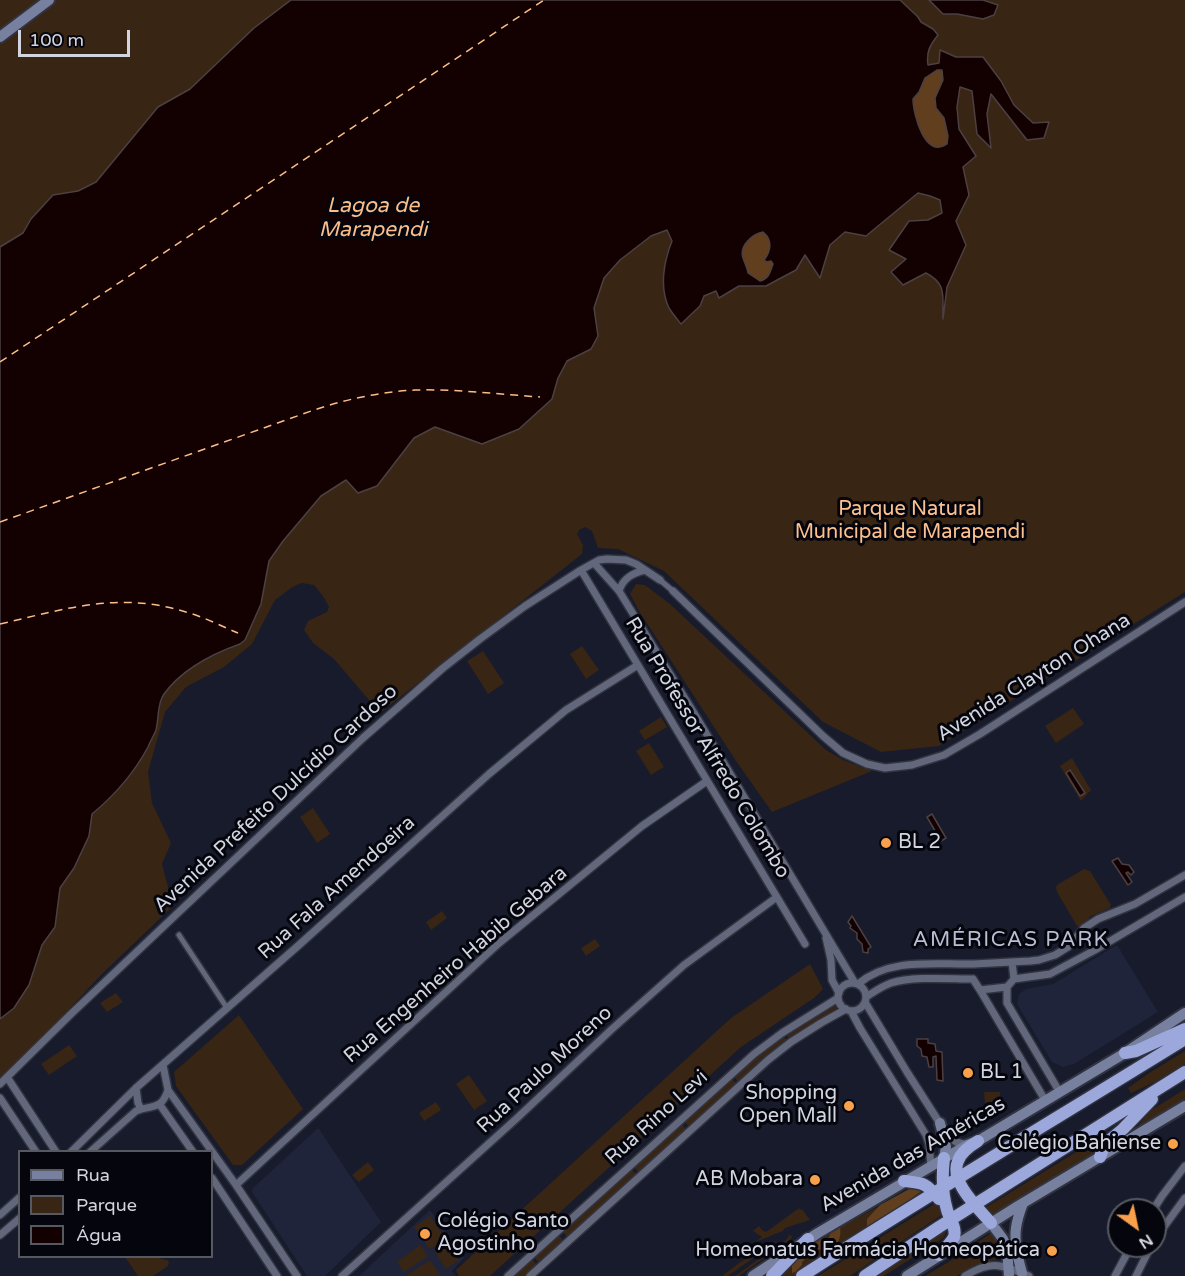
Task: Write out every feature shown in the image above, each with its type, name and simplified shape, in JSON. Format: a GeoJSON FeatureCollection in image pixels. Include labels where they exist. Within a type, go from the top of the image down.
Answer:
{"type":"FeatureCollection","features":[{"type":"Feature","properties":{"kind":"highway"},"geometry":{"type":"LineString","coordinates":[[1125,1053],[1136,1051],[1185,1029]]}},
{"type":"Feature","properties":{"kind":"highway"},"geometry":{"type":"LineString","coordinates":[[802,1276],[906,1209],[1185,1039]]}},
{"type":"Feature","properties":{"kind":"highway"},"geometry":{"type":"LineString","coordinates":[[1100,1157],[1108,1141],[1124,1130],[1149,1101],[1181,1075]]}},
{"type":"Feature","properties":{"kind":"highway"},"geometry":{"type":"LineString","coordinates":[[865,1276],[949,1215],[974,1205],[1181,1075]]}},
{"type":"Feature","properties":{"kind":"highway"},"geometry":{"type":"LineString","coordinates":[[972,1143],[957,1163],[956,1173],[974,1205],[991,1223]]}},
{"type":"Feature","properties":{"kind":"highway"},"geometry":{"type":"LineString","coordinates":[[939,1256],[954,1235],[954,1228],[939,1191],[944,1158]]}},
{"type":"Feature","properties":{"kind":"highway"},"geometry":{"type":"LineString","coordinates":[[904,1182],[925,1184],[939,1191]]}},
{"type":"Feature","properties":{"kind":"highway"},"geometry":{"type":"LineString","coordinates":[[772,1276],[808,1239]]}},
{"type":"Feature","properties":{"kind":"main road"},"geometry":{"type":"LineString","coordinates":[[0,37],[49,0]]}},
{"type":"Feature","properties":{"kind":"main road","name":"Avenida das Américas"},"geometry":{"type":"LineString","coordinates":[[753,1276],[808,1239],[1125,1053],[1185,1013]]}},
{"type":"Feature","properties":{"kind":"main road"},"geometry":{"type":"LineString","coordinates":[[907,1276],[1185,1106]]}},
{"type":"Feature","properties":{"kind":"main road"},"geometry":{"type":"LineString","coordinates":[[940,1123],[946,1147],[944,1158]]}},
{"type":"Feature","properties":{"kind":"main road"},"geometry":{"type":"LineString","coordinates":[[1023,1203],[1016,1227],[1016,1237],[1018,1256],[1026,1275]]}},
{"type":"Feature","properties":{"kind":"main road"},"geometry":{"type":"LineString","coordinates":[[991,1223],[1003,1239],[1006,1248],[1006,1270]]}},
{"type":"Feature","properties":{"kind":"street","name":"Avenida Clayton Ohana"},"geometry":{"type":"LineString","coordinates":[[594,563],[608,559],[626,560],[660,580],[843,753],[867,764],[885,768],[912,765],[944,755],[1185,603]]}},
{"type":"Feature","properties":{"kind":"street","name":"Avenida Prefeito Dulcídio Cardoso"},"geometry":{"type":"LineString","coordinates":[[0,1084],[363,738],[480,639],[525,606],[594,563]]}},
{"type":"Feature","properties":{"kind":"street","name":"Rua Professor Alfredo Colombo"},"geometry":{"type":"LineString","coordinates":[[594,563],[619,591],[856,984]]}},
{"type":"Feature","properties":{"kind":"street","name":"Rua Professor Alfredo Colombo"},"geometry":{"type":"LineString","coordinates":[[581,570],[805,944]]}},
{"type":"Feature","properties":{"kind":"street"},"geometry":{"type":"LineString","coordinates":[[619,591],[624,581],[630,576],[645,570]]}},
{"type":"Feature","properties":{"kind":"street","name":"Rua Fala Amendoeira"},"geometry":{"type":"LineString","coordinates":[[73,1150],[136,1088],[489,774],[566,711],[638,665]]}},
{"type":"Feature","properties":{"kind":"street","name":"Rua Engenheiro Habib Gebara"},"geometry":{"type":"LineString","coordinates":[[236,1185],[498,944],[642,826],[707,781]]}},
{"type":"Feature","properties":{"kind":"street"},"geometry":{"type":"LineString","coordinates":[[931,1166],[926,1135],[849,1010],[841,1005],[839,995],[845,985],[856,984],[875,972],[908,964],[1012,962],[1039,960],[1056,955],[1068,947],[1084,928],[1098,919],[1135,904],[1184,876]]}},
{"type":"Feature","properties":{"kind":"street","name":"Rua Paulo Moreno"},"geometry":{"type":"LineString","coordinates":[[342,1276],[684,965],[777,897]]}},
{"type":"Feature","properties":{"kind":"street"},"geometry":{"type":"LineString","coordinates":[[1059,1091],[1007,1003],[1007,987],[1014,979],[1050,974],[1185,897]]}},
{"type":"Feature","properties":{"kind":"street","name":"Rua Professor Alfredo Colombo"},"geometry":{"type":"LineString","coordinates":[[824,929],[831,960],[832,980],[839,995]]}},
{"type":"Feature","properties":{"kind":"street"},"geometry":{"type":"LineString","coordinates":[[179,935],[227,1008]]}},
{"type":"Feature","properties":{"kind":"street"},"geometry":{"type":"LineString","coordinates":[[1012,962],[1014,979]]}},
{"type":"Feature","properties":{"kind":"street"},"geometry":{"type":"LineString","coordinates":[[973,964],[973,979],[1045,1100]]}},
{"type":"Feature","properties":{"kind":"street"},"geometry":{"type":"LineString","coordinates":[[849,1010],[859,1009],[865,1000],[892,983],[930,979],[973,979]]}},
{"type":"Feature","properties":{"kind":"street"},"geometry":{"type":"LineString","coordinates":[[856,984],[863,988],[865,1000],[907,1072],[952,1140],[972,1143]]}},
{"type":"Feature","properties":{"kind":"street"},"geometry":{"type":"LineString","coordinates":[[980,990],[1007,987]]}},
{"type":"Feature","properties":{"kind":"street","name":"Rua Rino Levi"},"geometry":{"type":"LineString","coordinates":[[508,1276],[754,1054],[839,995]]}},
{"type":"Feature","properties":{"kind":"street","name":"Rua Rino Levi"},"geometry":{"type":"LineString","coordinates":[[530,1276],[768,1060],[821,1023],[849,1010]]}},
{"type":"Feature","properties":{"kind":"street"},"geometry":{"type":"LineString","coordinates":[[163,1065],[168,1090],[211,1150]]}},
{"type":"Feature","properties":{"kind":"street"},"geometry":{"type":"LineString","coordinates":[[7,1077],[56,1150]]}},
{"type":"Feature","properties":{"kind":"street"},"geometry":{"type":"LineString","coordinates":[[136,1088],[141,1108]]}},
{"type":"Feature","properties":{"kind":"street"},"geometry":{"type":"LineString","coordinates":[[92,1150],[136,1111],[160,1105],[168,1090]]}},
{"type":"Feature","properties":{"kind":"street"},"geometry":{"type":"LineString","coordinates":[[0,1098],[35,1150]]}},
{"type":"Feature","properties":{"kind":"street"},"geometry":{"type":"LineString","coordinates":[[160,1105],[192,1150]]}},
{"type":"Feature","properties":{"kind":"street"},"geometry":{"type":"LineString","coordinates":[[213,1153],[297,1276]]}},
{"type":"Feature","properties":{"kind":"street"},"geometry":{"type":"LineString","coordinates":[[1161,1198],[1185,1166]]}},
{"type":"Feature","properties":{"kind":"street"},"geometry":{"type":"LineString","coordinates":[[213,1180],[277,1276]]}},
{"type":"Feature","properties":{"kind":"street"},"geometry":{"type":"LineString","coordinates":[[1167,1223],[1185,1198]]}},
{"type":"Feature","properties":{"kind":"street"},"geometry":{"type":"LineString","coordinates":[[0,1215],[18,1199]]}},
{"type":"Feature","properties":{"kind":"street"},"geometry":{"type":"LineString","coordinates":[[0,1235],[18,1220]]}},
{"type":"Feature","properties":{"kind":"street"},"geometry":{"type":"LineString","coordinates":[[557,1232],[567,1242]]}},
{"type":"Feature","properties":{"kind":"street"},"geometry":{"type":"LineString","coordinates":[[1115,1276],[1125,1258]]}},
{"type":"Feature","properties":{"kind":"street"},"geometry":{"type":"LineString","coordinates":[[1136,1276],[1145,1258]]}},
{"type":"Feature","properties":{"kind":"street"},"geometry":{"type":"LineString","coordinates":[[965,1276],[985,1266],[1026,1275]]}},
{"type":"Feature","properties":{"kind":"shaded area"},"geometry":{"type":"Polygon","coordinates":[[[937,70],[942,70],[943,80],[935,98],[936,108],[944,118],[948,136],[948,144],[940,147],[933,146],[922,133],[915,114],[913,98],[919,92],[925,78],[937,70]]]}},
{"type":"Feature","properties":{"kind":"shaded area"},"geometry":{"type":"Polygon","coordinates":[[[763,232],[770,246],[767,256],[773,264],[767,277],[760,281],[748,273],[742,254],[747,241],[763,232]]]}},
{"type":"Feature","properties":{"kind":"shaded area"},"geometry":{"type":"Polygon","coordinates":[[[1117,945],[1158,1012],[1074,1064],[1063,1067],[1052,1062],[1017,1004],[1019,994],[1026,989],[1053,984],[1117,945]]]}},
{"type":"Feature","properties":{"kind":"shaded area"},"geometry":{"type":"Polygon","coordinates":[[[317,1129],[381,1222],[325,1276],[307,1276],[252,1192],[253,1188],[317,1129]]]}},
{"type":"Feature","properties":{"kind":"shaded area"},"geometry":{"type":"Polygon","coordinates":[[[911,1188],[919,1188],[920,1192],[867,1228],[867,1219],[880,1205],[911,1188]]]}},
{"type":"Feature","properties":{"kind":"shaded area","name":"Colégio Santo Agostinho"},"geometry":{"type":"Polygon","coordinates":[[[430,1210],[464,1258],[452,1271],[455,1276],[359,1276],[430,1210]]]}},
{"type":"Feature","properties":{"kind":"shaded area"},"geometry":{"type":"Polygon","coordinates":[[[840,1227],[838,1242],[830,1250],[826,1252],[813,1244],[821,1238],[826,1241],[831,1232],[840,1227]]]}},
{"type":"Feature","properties":{"kind":"shaded area"},"geometry":{"type":"Polygon","coordinates":[[[803,1250],[808,1257],[792,1273],[792,1260],[803,1250]]]}},
{"type":"Feature","properties":{"kind":"green space"},"geometry":{"type":"Polygon","coordinates":[[[0,0],[291,0],[254,28],[190,90],[158,107],[96,182],[78,191],[53,195],[31,219],[23,233],[0,247],[0,0]]]}},
{"type":"Feature","properties":{"kind":"green space","name":"Parque Natural Municipal de Marapendi"},"geometry":{"type":"Polygon","coordinates":[[[900,0],[929,0],[943,13],[957,14],[998,5],[983,0],[1185,0],[1185,592],[939,746],[881,752],[823,722],[664,571],[618,549],[598,548],[592,531],[585,527],[577,534],[583,545],[582,554],[380,713],[334,659],[313,643],[304,630],[308,621],[327,612],[329,607],[314,585],[301,583],[275,600],[252,644],[224,667],[186,687],[165,712],[148,772],[152,803],[171,843],[162,864],[173,906],[102,974],[21,1060],[0,1079],[0,1019],[14,1007],[29,985],[42,945],[55,927],[60,888],[74,868],[89,836],[92,814],[131,774],[143,756],[156,731],[162,696],[183,673],[238,645],[261,604],[269,561],[321,496],[346,480],[377,486],[414,438],[436,427],[482,444],[552,399],[558,378],[567,360],[598,336],[594,308],[604,278],[620,260],[651,236],[667,230],[672,240],[665,258],[700,306],[704,296],[716,291],[720,298],[739,286],[766,286],[805,255],[819,277],[830,245],[845,231],[918,193],[930,196],[940,200],[942,213],[928,220],[907,259],[937,278],[942,288],[943,314],[947,287],[966,245],[956,221],[969,195],[962,167],[976,156],[959,129],[957,107],[960,87],[972,91],[991,147],[987,114],[991,93],[1027,140],[1048,122],[1033,123],[1014,105],[1001,81],[983,57],[956,57],[940,51],[940,64],[927,65],[933,29],[920,20],[900,0]]]}},
{"type":"Feature","properties":{"kind":"green space"},"geometry":{"type":"Polygon","coordinates":[[[636,584],[645,585],[670,604],[826,750],[843,760],[872,771],[772,812],[736,761],[639,611],[630,594],[636,584]]]}},
{"type":"Feature","properties":{"kind":"green space"},"geometry":{"type":"Polygon","coordinates":[[[582,646],[599,670],[586,679],[570,654],[582,646]]]}},
{"type":"Feature","properties":{"kind":"green space"},"geometry":{"type":"Polygon","coordinates":[[[483,651],[504,683],[488,694],[467,661],[483,651]]]}},
{"type":"Feature","properties":{"kind":"green space"},"geometry":{"type":"Polygon","coordinates":[[[1073,708],[1084,724],[1056,743],[1045,726],[1073,708]]]}},
{"type":"Feature","properties":{"kind":"green space"},"geometry":{"type":"Polygon","coordinates":[[[661,717],[667,727],[645,740],[639,731],[661,717]]]}},
{"type":"Feature","properties":{"kind":"green space"},"geometry":{"type":"Polygon","coordinates":[[[649,743],[664,767],[651,775],[636,751],[649,743]]]}},
{"type":"Feature","properties":{"kind":"green space"},"geometry":{"type":"Polygon","coordinates":[[[1072,758],[1091,790],[1081,801],[1060,766],[1072,758]]]}},
{"type":"Feature","properties":{"kind":"green space"},"geometry":{"type":"Polygon","coordinates":[[[313,808],[330,834],[317,843],[300,817],[313,808]]]}},
{"type":"Feature","properties":{"kind":"green space"},"geometry":{"type":"Polygon","coordinates":[[[1084,869],[1090,871],[1111,905],[1110,908],[1091,916],[1080,927],[1077,926],[1056,888],[1057,885],[1084,869]]]}},
{"type":"Feature","properties":{"kind":"green space"},"geometry":{"type":"Polygon","coordinates":[[[442,911],[447,918],[431,930],[426,922],[442,911]]]}},
{"type":"Feature","properties":{"kind":"green space"},"geometry":{"type":"Polygon","coordinates":[[[595,939],[600,946],[586,956],[581,948],[595,939]]]}},
{"type":"Feature","properties":{"kind":"green space"},"geometry":{"type":"Polygon","coordinates":[[[810,964],[823,989],[814,998],[741,1047],[490,1276],[459,1276],[456,1270],[731,1018],[810,964]]]}},
{"type":"Feature","properties":{"kind":"green space"},"geometry":{"type":"Polygon","coordinates":[[[116,993],[123,1002],[107,1012],[100,1003],[116,993]]]}},
{"type":"Feature","properties":{"kind":"green space"},"geometry":{"type":"Polygon","coordinates":[[[832,1004],[836,1007],[836,1011],[791,1040],[785,1034],[832,1004]]]}},
{"type":"Feature","properties":{"kind":"green space"},"geometry":{"type":"Polygon","coordinates":[[[239,1015],[303,1109],[242,1165],[233,1165],[176,1086],[174,1072],[239,1015]]]}},
{"type":"Feature","properties":{"kind":"green space"},"geometry":{"type":"Polygon","coordinates":[[[783,1036],[789,1042],[738,1082],[733,1075],[783,1036]]]}},
{"type":"Feature","properties":{"kind":"green space"},"geometry":{"type":"Polygon","coordinates":[[[69,1045],[77,1056],[49,1075],[41,1064],[69,1045]]]}},
{"type":"Feature","properties":{"kind":"green space"},"geometry":{"type":"Polygon","coordinates":[[[1185,1051],[1185,1064],[1131,1093],[1128,1088],[1185,1051]]]}},
{"type":"Feature","properties":{"kind":"green space"},"geometry":{"type":"Polygon","coordinates":[[[469,1075],[487,1101],[474,1110],[456,1084],[469,1075]]]}},
{"type":"Feature","properties":{"kind":"green space"},"geometry":{"type":"Polygon","coordinates":[[[730,1077],[736,1083],[689,1127],[683,1120],[730,1077]]]}},
{"type":"Feature","properties":{"kind":"green space"},"geometry":{"type":"Polygon","coordinates":[[[1185,1089],[1185,1102],[1131,1134],[1150,1111],[1185,1089]]]}},
{"type":"Feature","properties":{"kind":"green space"},"geometry":{"type":"Polygon","coordinates":[[[984,1092],[1000,1092],[1001,1102],[985,1103],[984,1092]]]}},
{"type":"Feature","properties":{"kind":"green space"},"geometry":{"type":"Polygon","coordinates":[[[436,1102],[441,1110],[424,1121],[419,1113],[436,1102]]]}},
{"type":"Feature","properties":{"kind":"green space"},"geometry":{"type":"Polygon","coordinates":[[[1138,1114],[1121,1136],[999,1213],[991,1213],[985,1208],[1138,1114]]]}},
{"type":"Feature","properties":{"kind":"green space"},"geometry":{"type":"Polygon","coordinates":[[[681,1123],[686,1129],[639,1173],[633,1166],[681,1123]]]}},
{"type":"Feature","properties":{"kind":"green space"},"geometry":{"type":"Polygon","coordinates":[[[368,1162],[374,1170],[359,1182],[352,1175],[368,1162]]]}},
{"type":"Feature","properties":{"kind":"green space"},"geometry":{"type":"Polygon","coordinates":[[[630,1168],[637,1175],[568,1238],[560,1232],[630,1168]]]}},
{"type":"Feature","properties":{"kind":"green space"},"geometry":{"type":"Polygon","coordinates":[[[917,1186],[927,1193],[796,1276],[777,1276],[800,1252],[831,1232],[917,1186]]]}},
{"type":"Feature","properties":{"kind":"green space"},"geometry":{"type":"Polygon","coordinates":[[[936,1203],[943,1214],[850,1276],[818,1276],[936,1203]]]}},
{"type":"Feature","properties":{"kind":"green space"},"geometry":{"type":"Polygon","coordinates":[[[799,1208],[810,1220],[785,1228],[783,1231],[755,1242],[762,1237],[753,1231],[759,1226],[766,1232],[799,1208]]]}},
{"type":"Feature","properties":{"kind":"green space"},"geometry":{"type":"Polygon","coordinates":[[[430,1216],[446,1239],[430,1249],[414,1227],[430,1216]]]}},
{"type":"Feature","properties":{"kind":"green space"},"geometry":{"type":"Polygon","coordinates":[[[947,1229],[943,1238],[884,1276],[872,1276],[947,1229]]]}},
{"type":"Feature","properties":{"kind":"green space"},"geometry":{"type":"Polygon","coordinates":[[[990,1234],[997,1236],[1003,1250],[999,1258],[971,1268],[957,1276],[925,1276],[950,1261],[990,1234]]]}},
{"type":"Feature","properties":{"kind":"green space"},"geometry":{"type":"Polygon","coordinates":[[[556,1235],[561,1237],[563,1242],[539,1263],[534,1257],[556,1235]]]}},
{"type":"Feature","properties":{"kind":"green space"},"geometry":{"type":"Polygon","coordinates":[[[789,1235],[792,1236],[791,1239],[739,1276],[735,1276],[787,1239],[789,1235]]]}},
{"type":"Feature","properties":{"kind":"green space"},"geometry":{"type":"Polygon","coordinates":[[[446,1241],[459,1260],[446,1269],[434,1250],[446,1241]]]}},
{"type":"Feature","properties":{"kind":"green space"},"geometry":{"type":"Polygon","coordinates":[[[776,1241],[728,1276],[722,1276],[739,1263],[776,1241]]]}},
{"type":"Feature","properties":{"kind":"green space"},"geometry":{"type":"Polygon","coordinates":[[[420,1245],[428,1256],[404,1272],[397,1262],[420,1245]]]}},
{"type":"Feature","properties":{"kind":"green space"},"geometry":{"type":"Polygon","coordinates":[[[126,1258],[159,1258],[169,1262],[168,1266],[153,1276],[138,1276],[126,1258]]]}},
{"type":"Feature","properties":{"kind":"green space"},"geometry":{"type":"Polygon","coordinates":[[[532,1259],[537,1265],[525,1276],[512,1276],[532,1259]]]}},
{"type":"Feature","properties":{"kind":"green space"},"geometry":{"type":"Polygon","coordinates":[[[430,1260],[441,1276],[405,1276],[430,1260]]]}},
{"type":"Feature","properties":{"kind":"water","name":"Lagoa de Marapendi"},"geometry":{"type":"Polygon","coordinates":[[[291,0],[900,0],[921,22],[938,35],[929,49],[928,65],[939,63],[940,50],[956,57],[983,57],[1001,81],[1014,105],[1033,123],[1049,122],[1044,138],[1027,140],[991,94],[987,114],[991,148],[977,134],[972,91],[960,87],[957,107],[959,129],[976,156],[963,167],[969,195],[956,221],[966,245],[947,287],[943,319],[941,287],[933,277],[926,273],[903,285],[891,272],[906,259],[889,250],[909,221],[928,220],[942,213],[940,200],[930,196],[918,193],[866,236],[845,232],[830,245],[820,278],[805,255],[796,270],[766,286],[739,286],[719,298],[716,291],[704,296],[700,306],[681,324],[669,308],[664,291],[665,265],[672,241],[667,230],[651,236],[620,260],[604,278],[594,308],[598,336],[591,349],[567,361],[558,378],[552,399],[519,429],[482,444],[435,427],[414,438],[377,486],[358,493],[346,480],[321,496],[269,561],[261,604],[245,640],[198,663],[171,685],[164,694],[159,706],[156,730],[143,757],[123,783],[92,814],[89,836],[74,868],[60,888],[55,927],[42,945],[29,985],[14,1008],[0,1019],[0,247],[23,233],[31,219],[53,195],[78,191],[96,182],[158,107],[190,89],[254,28],[291,0]],[[937,70],[925,78],[913,99],[915,115],[922,133],[932,146],[939,147],[947,144],[948,136],[944,118],[936,108],[935,98],[943,80],[942,70],[937,70]],[[763,232],[747,241],[742,254],[748,273],[760,281],[767,277],[773,264],[771,261],[764,260],[770,246],[763,232]]]}},
{"type":"Feature","properties":{"kind":"water"},"geometry":{"type":"Polygon","coordinates":[[[929,0],[983,0],[998,5],[994,15],[983,19],[943,14],[929,0]]]}},
{"type":"Feature","properties":{"kind":"water"},"geometry":{"type":"Polygon","coordinates":[[[1070,770],[1085,793],[1080,796],[1066,773],[1070,770]]]}},
{"type":"Feature","properties":{"kind":"water"},"geometry":{"type":"Polygon","coordinates":[[[932,814],[946,838],[941,841],[927,817],[932,814]]]}},
{"type":"Feature","properties":{"kind":"water"},"geometry":{"type":"Polygon","coordinates":[[[1118,858],[1122,864],[1129,865],[1134,872],[1131,875],[1126,873],[1132,882],[1128,885],[1112,861],[1118,858]]]}},
{"type":"Feature","properties":{"kind":"water"},"geometry":{"type":"Polygon","coordinates":[[[852,916],[871,947],[868,953],[863,952],[862,944],[857,939],[857,933],[850,928],[848,922],[852,916]]]}},
{"type":"Feature","properties":{"kind":"water"},"geometry":{"type":"Polygon","coordinates":[[[917,1039],[928,1039],[928,1043],[935,1044],[936,1051],[942,1052],[943,1081],[937,1080],[936,1056],[933,1057],[933,1067],[929,1067],[927,1057],[922,1056],[921,1049],[917,1046],[917,1039]]]}},
{"type":"Feature","properties":{"kind":"ferry route"},"geometry":{"type":"LineString","coordinates":[[0,362],[544,0]]}},
{"type":"Feature","properties":{"kind":"ferry route"},"geometry":{"type":"LineString","coordinates":[[0,522],[314,410],[351,399],[415,390],[540,397]]}},
{"type":"Feature","properties":{"kind":"ferry route"},"geometry":{"type":"LineString","coordinates":[[0,624],[92,604],[138,603],[186,612],[238,633]]}},
{"type":"Feature","properties":{"kind":"place","name":"BL 2"},"geometry":{"type":"Point","coordinates":[886,843]}},
{"type":"Feature","properties":{"kind":"place","name":"BL 1"},"geometry":{"type":"Point","coordinates":[968,1073]}},
{"type":"Feature","properties":{"kind":"place","name":"Shopping Open Mall"},"geometry":{"type":"Point","coordinates":[849,1106]}},
{"type":"Feature","properties":{"kind":"place","name":"Colégio Bahiense"},"geometry":{"type":"Point","coordinates":[1173,1144]}},
{"type":"Feature","properties":{"kind":"place","name":"AB Mobara"},"geometry":{"type":"Point","coordinates":[815,1180]}},
{"type":"Feature","properties":{"kind":"place","name":"Colégio Santo Agostinho"},"geometry":{"type":"Point","coordinates":[425,1234]}},
{"type":"Feature","properties":{"kind":"place","name":"Homeonatus Farmácia Homeopática"},"geometry":{"type":"Point","coordinates":[1052,1251]}},
{"type":"Feature","properties":{"kind":"district","name":"AMÉRICAS PARK"},"geometry":{"type":"Point","coordinates":[1011,940]}}]}
